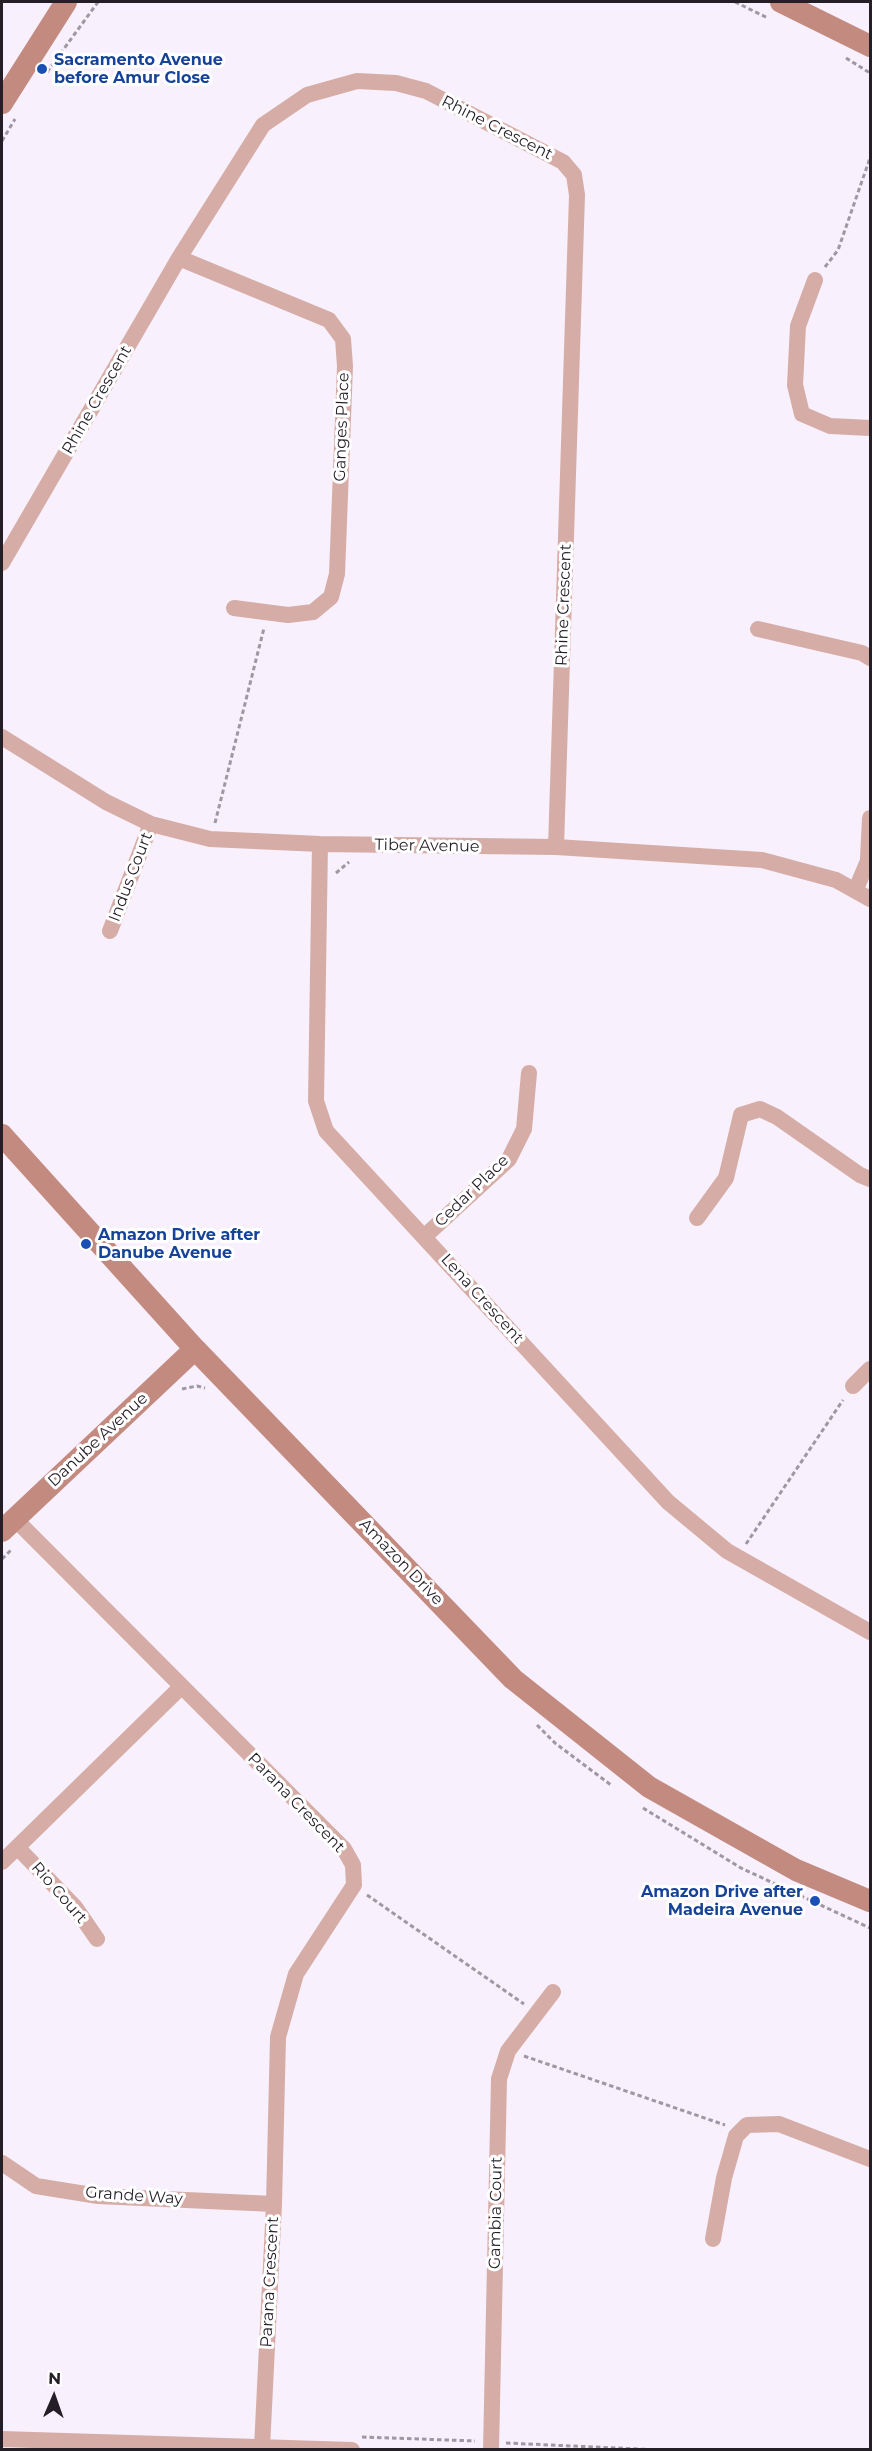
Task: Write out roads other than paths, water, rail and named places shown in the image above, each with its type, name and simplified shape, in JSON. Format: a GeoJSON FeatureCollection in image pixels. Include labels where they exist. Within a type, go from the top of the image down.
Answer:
{"type":"FeatureCollection","features":[{"type":"Feature","properties":{"kind":"street"},"geometry":{"type":"LineString","coordinates":[[2,103],[66,2]]}},
{"type":"Feature","properties":{"kind":"street"},"geometry":{"type":"LineString","coordinates":[[781,2],[870,46]]}},
{"type":"Feature","properties":{"kind":"street","name":"Rhine Crescent"},"geometry":{"type":"LineString","coordinates":[[2,563],[179,258],[263,125],[307,95],[357,81],[396,83],[426,91],[563,162],[574,175],[577,207],[556,847]]}},
{"type":"Feature","properties":{"kind":"street","name":"Ganges Place"},"geometry":{"type":"LineString","coordinates":[[179,258],[329,320],[343,339],[345,366],[337,574],[332,597],[313,612],[288,615],[234,608]]}},
{"type":"Feature","properties":{"kind":"street"},"geometry":{"type":"LineString","coordinates":[[815,280],[798,326],[795,385],[802,414],[830,426],[870,428]]}},
{"type":"Feature","properties":{"kind":"street"},"geometry":{"type":"LineString","coordinates":[[758,629],[862,653],[870,658]]}},
{"type":"Feature","properties":{"kind":"street","name":"Tiber Avenue"},"geometry":{"type":"LineString","coordinates":[[2,737],[106,802],[151,824],[210,839],[320,844],[556,847],[762,860],[836,880],[856,889],[870,899]]}},
{"type":"Feature","properties":{"kind":"street"},"geometry":{"type":"LineString","coordinates":[[856,889],[869,858],[870,818]]}},
{"type":"Feature","properties":{"kind":"street","name":"Indus Court"},"geometry":{"type":"LineString","coordinates":[[110,930],[151,824]]}},
{"type":"Feature","properties":{"kind":"street","name":"Lena Crescent"},"geometry":{"type":"LineString","coordinates":[[320,844],[316,1101],[326,1131],[668,1502],[738,1557],[870,1632]]}},
{"type":"Feature","properties":{"kind":"street","name":"Cedar Place"},"geometry":{"type":"LineString","coordinates":[[425,1236],[509,1160],[524,1129],[528,1073]]}},
{"type":"Feature","properties":{"kind":"street"},"geometry":{"type":"LineString","coordinates":[[697,1218],[726,1178],[741,1115],[760,1109],[777,1117],[860,1175],[870,1179]]}},
{"type":"Feature","properties":{"kind":"street","name":"Amazon Drive"},"geometry":{"type":"LineString","coordinates":[[2,1135],[195,1349],[513,1678],[649,1787],[796,1870],[870,1901]]}},
{"type":"Feature","properties":{"kind":"street","name":"Danube Avenue"},"geometry":{"type":"LineString","coordinates":[[15,1528],[195,1349]]}},
{"type":"Feature","properties":{"kind":"street"},"geometry":{"type":"LineString","coordinates":[[853,1386],[870,1369]]}},
{"type":"Feature","properties":{"kind":"street","name":"Parana Crescent"},"geometry":{"type":"LineString","coordinates":[[15,1528],[181,1687],[344,1849],[353,1865],[354,1885],[296,1974],[278,2037],[274,2204],[262,2448]]}},
{"type":"Feature","properties":{"kind":"street"},"geometry":{"type":"LineString","coordinates":[[2,1862],[181,1687]]}},
{"type":"Feature","properties":{"kind":"street","name":"Rio Court"},"geometry":{"type":"LineString","coordinates":[[18,1848],[75,1907],[97,1939]]}},
{"type":"Feature","properties":{"kind":"street","name":"Gambia Court"},"geometry":{"type":"LineString","coordinates":[[490,2450],[499,2079],[508,2051],[553,1992]]}},
{"type":"Feature","properties":{"kind":"street"},"geometry":{"type":"LineString","coordinates":[[713,2239],[724,2178],[736,2136],[747,2125],[779,2124],[870,2159]]}},
{"type":"Feature","properties":{"kind":"street","name":"Grande Way"},"geometry":{"type":"LineString","coordinates":[[2,2163],[36,2186],[98,2196],[274,2204]]}},
{"type":"Feature","properties":{"kind":"street"},"geometry":{"type":"LineString","coordinates":[[2,2439],[352,2450]]}},
{"type":"Feature","properties":{"kind":"place","name":"Sacramento Avenue before Amur Close"},"geometry":{"type":"Point","coordinates":[42,69]}},
{"type":"Feature","properties":{"kind":"place","name":"Amazon Drive after Danube Avenue"},"geometry":{"type":"Point","coordinates":[86,1244]}},
{"type":"Feature","properties":{"kind":"place","name":"Amazon Drive after Madeira Avenue"},"geometry":{"type":"Point","coordinates":[815,1901]}}]}
